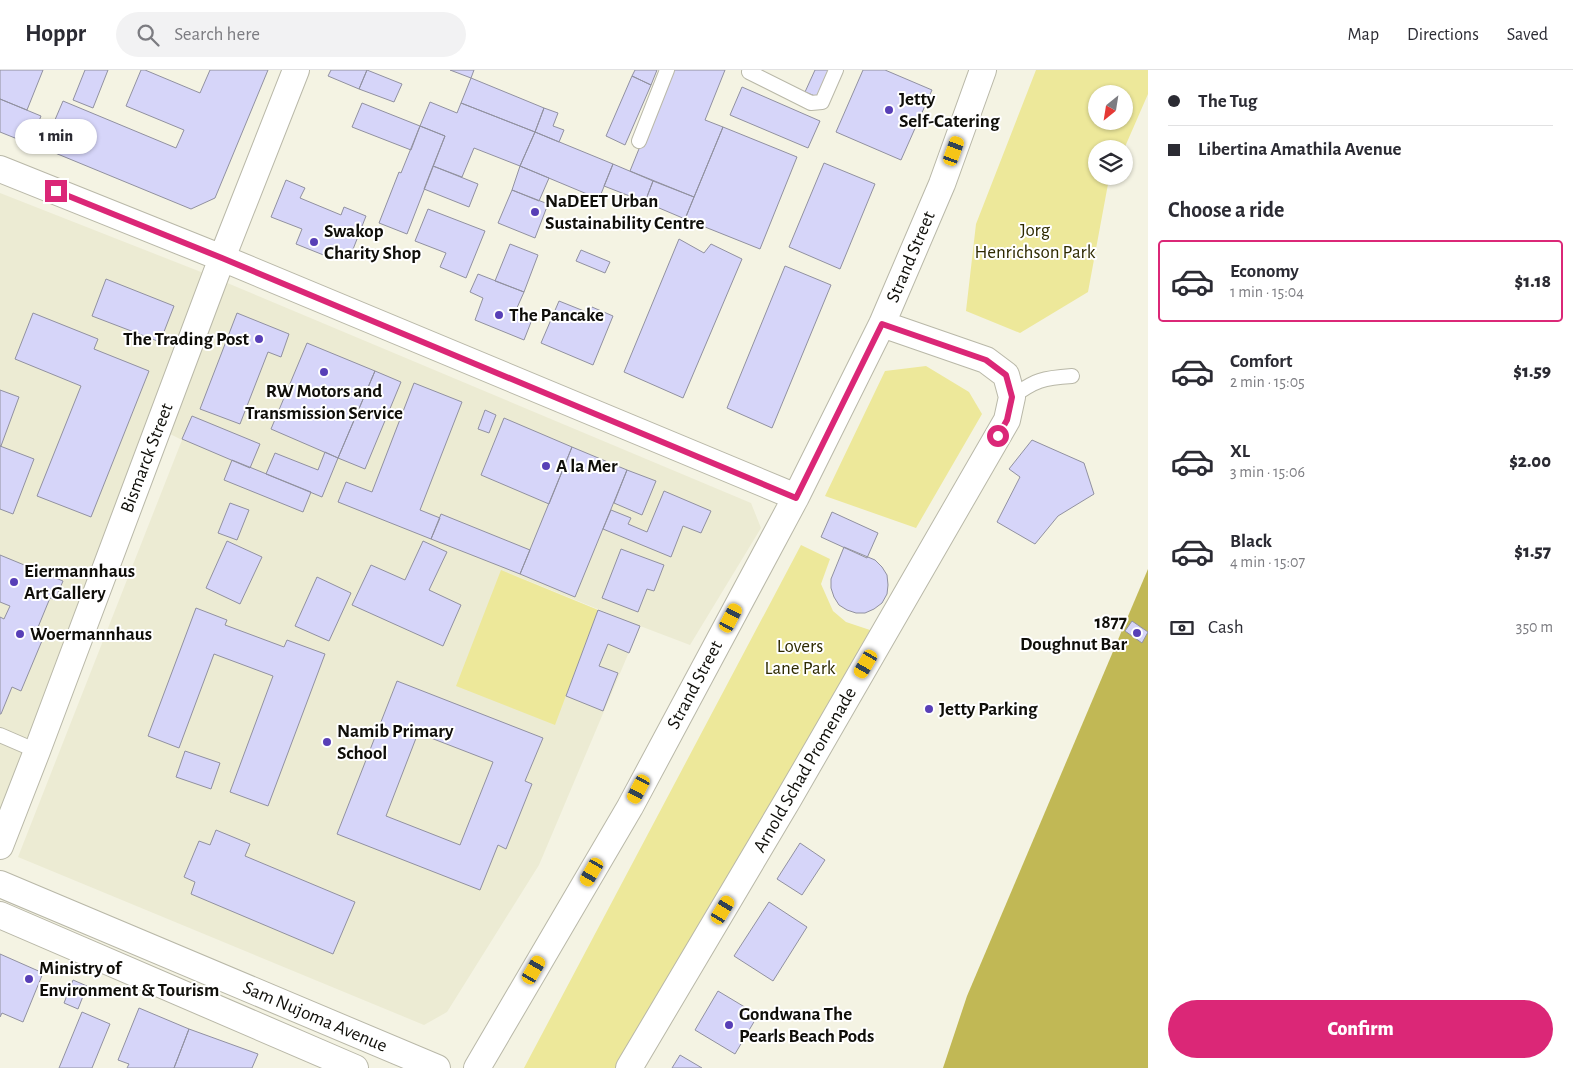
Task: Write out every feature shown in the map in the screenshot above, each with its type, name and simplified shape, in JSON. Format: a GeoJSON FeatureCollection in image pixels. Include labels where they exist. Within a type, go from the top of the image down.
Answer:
{"type":"FeatureCollection","features":[{"type":"Feature","properties":{"kind":"street","name":"Bismarck Street"},"geometry":{"type":"LineString","coordinates":[[0,846],[222,258],[296,70]]}},
{"type":"Feature","properties":{"kind":"street","name":"Strand Street"},"geometry":{"type":"LineString","coordinates":[[477,1068],[630,806],[796,498],[882,324],[942,184],[983,70]]}},
{"type":"Feature","properties":{"kind":"street"},"geometry":{"type":"LineString","coordinates":[[0,169],[222,258],[796,498]]}},
{"type":"Feature","properties":{"kind":"street"},"geometry":{"type":"LineString","coordinates":[[882,324],[986,360],[1006,375],[1012,397]]}},
{"type":"Feature","properties":{"kind":"street","name":"Arnold Schad Promenade"},"geometry":{"type":"LineString","coordinates":[[629,1068],[789,798],[1007,420],[1012,397]]}},
{"type":"Feature","properties":{"kind":"street","name":"Sam Nujoma Avenue"},"geometry":{"type":"LineString","coordinates":[[0,884],[437,1068]]}},
{"type":"Feature","properties":{"kind":"street","name":"Sam Nujoma Avenue"},"geometry":{"type":"LineString","coordinates":[[0,915],[347,1065]]}},
{"type":"Feature","properties":{"kind":"street"},"geometry":{"type":"LineString","coordinates":[[78,948],[90,922]]}},
{"type":"Feature","properties":{"kind":"street"},"geometry":{"type":"LineString","coordinates":[[194,998],[206,971]]}},
{"type":"Feature","properties":{"kind":"street"},"geometry":{"type":"LineString","coordinates":[[347,1065],[352,1032]]}},
{"type":"Feature","properties":{"kind":"lane"},"geometry":{"type":"LineString","coordinates":[[640,142],[667,70]]}},
{"type":"Feature","properties":{"kind":"lane"},"geometry":{"type":"LineString","coordinates":[[749,72],[811,103],[822,102],[836,70]]}},
{"type":"Feature","properties":{"kind":"lane"},"geometry":{"type":"LineString","coordinates":[[1012,397],[1028,385],[1048,377],[1072,376]]}},
{"type":"Feature","properties":{"kind":"lane"},"geometry":{"type":"LineString","coordinates":[[0,735],[37,751]]}},
{"type":"Feature","properties":{"kind":"shaded area"},"geometry":{"type":"Polygon","coordinates":[[[0,193],[201,272],[751,503],[761,528],[690,645],[640,626],[539,865],[447,1012],[424,1025],[18,857],[182,440],[148,423],[0,817],[0,193]],[[492,566],[598,610],[615,616],[492,566]]]}},
{"type":"Feature","properties":{"kind":"shaded area"},"geometry":{"type":"Polygon","coordinates":[[[1148,569],[1148,1068],[943,1068],[967,996],[1148,569]]]}},
{"type":"Feature","properties":{"kind":"green space","name":"Jorg Henrichson Park"},"geometry":{"type":"Polygon","coordinates":[[[1036,70],[1148,70],[1148,94],[1133,128],[1133,85],[1088,85],[1088,130],[1132,130],[1128,140],[1088,140],[1088,185],[1108,185],[1088,292],[1020,333],[966,311],[976,224],[1036,70]]]}},
{"type":"Feature","properties":{"kind":"green space"},"geometry":{"type":"Polygon","coordinates":[[[926,366],[969,392],[982,414],[916,528],[825,496],[885,371],[926,366]]]}},
{"type":"Feature","properties":{"kind":"green space","name":"Lovers Lane Park"},"geometry":{"type":"Polygon","coordinates":[[[801,545],[830,559],[821,584],[833,611],[846,622],[876,632],[617,1068],[524,1068],[801,545]]]}},
{"type":"Feature","properties":{"kind":"green space"},"geometry":{"type":"Polygon","coordinates":[[[501,570],[598,610],[555,725],[456,686],[501,570]]]}},
{"type":"Feature","properties":{"kind":"building"},"geometry":{"type":"Polygon","coordinates":[[[0,70],[43,70],[27,110],[0,99],[0,70]]]}},
{"type":"Feature","properties":{"kind":"building"},"geometry":{"type":"Polygon","coordinates":[[[85,70],[108,70],[93,108],[73,100],[85,70]]]}},
{"type":"Feature","properties":{"kind":"building"},"geometry":{"type":"Polygon","coordinates":[[[141,70],[200,93],[210,70],[268,70],[215,198],[191,209],[43,148],[63,101],[176,148],[184,130],[126,106],[141,70]]]}},
{"type":"Feature","properties":{"kind":"building"},"geometry":{"type":"Polygon","coordinates":[[[331,70],[367,70],[359,89],[328,76],[331,70]]]}},
{"type":"Feature","properties":{"kind":"building"},"geometry":{"type":"Polygon","coordinates":[[[367,70],[402,84],[394,102],[359,89],[367,70]]]}},
{"type":"Feature","properties":{"kind":"building"},"geometry":{"type":"Polygon","coordinates":[[[450,70],[474,70],[471,78],[450,70]]]}},
{"type":"Feature","properties":{"kind":"building"},"geometry":{"type":"Polygon","coordinates":[[[635,70],[657,70],[651,85],[632,76],[635,70]]]}},
{"type":"Feature","properties":{"kind":"building"},"geometry":{"type":"Polygon","coordinates":[[[671,70],[725,70],[705,120],[723,127],[694,197],[630,171],[671,70]]]}},
{"type":"Feature","properties":{"kind":"building"},"geometry":{"type":"Polygon","coordinates":[[[815,70],[832,70],[820,98],[805,92],[815,70]]]}},
{"type":"Feature","properties":{"kind":"building"},"geometry":{"type":"Polygon","coordinates":[[[863,70],[885,70],[932,90],[901,160],[836,132],[863,70]]]}},
{"type":"Feature","properties":{"kind":"building"},"geometry":{"type":"Polygon","coordinates":[[[632,76],[651,85],[625,145],[606,136],[632,76]]]}},
{"type":"Feature","properties":{"kind":"building"},"geometry":{"type":"Polygon","coordinates":[[[471,78],[544,108],[535,132],[461,103],[471,78]]]}},
{"type":"Feature","properties":{"kind":"building"},"geometry":{"type":"Polygon","coordinates":[[[742,87],[820,121],[808,148],[730,115],[742,87]]]}},
{"type":"Feature","properties":{"kind":"building"},"geometry":{"type":"Polygon","coordinates":[[[0,99],[41,116],[30,144],[0,132],[0,99]]]}},
{"type":"Feature","properties":{"kind":"building"},"geometry":{"type":"Polygon","coordinates":[[[430,102],[457,113],[461,103],[535,132],[520,166],[474,148],[462,177],[433,166],[445,136],[420,126],[430,102]]]}},
{"type":"Feature","properties":{"kind":"building"},"geometry":{"type":"Polygon","coordinates":[[[362,103],[420,126],[411,150],[352,127],[362,103]]]}},
{"type":"Feature","properties":{"kind":"building"},"geometry":{"type":"Polygon","coordinates":[[[544,108],[558,113],[553,126],[564,130],[559,142],[535,132],[544,108]]]}},
{"type":"Feature","properties":{"kind":"building"},"geometry":{"type":"Polygon","coordinates":[[[420,126],[445,136],[407,234],[379,223],[420,126]]]}},
{"type":"Feature","properties":{"kind":"building"},"geometry":{"type":"Polygon","coordinates":[[[723,127],[797,157],[760,249],[685,219],[723,127]]]}},
{"type":"Feature","properties":{"kind":"building"},"geometry":{"type":"Polygon","coordinates":[[[535,132],[613,164],[599,199],[520,166],[535,132]]]}},
{"type":"Feature","properties":{"kind":"building"},"geometry":{"type":"Polygon","coordinates":[[[824,163],[875,184],[840,269],[789,247],[824,163]]]}},
{"type":"Feature","properties":{"kind":"building"},"geometry":{"type":"Polygon","coordinates":[[[613,164],[653,181],[645,202],[604,186],[613,164]]]}},
{"type":"Feature","properties":{"kind":"building"},"geometry":{"type":"Polygon","coordinates":[[[433,166],[478,184],[469,207],[424,189],[433,166]]]}},
{"type":"Feature","properties":{"kind":"building"},"geometry":{"type":"Polygon","coordinates":[[[520,166],[549,178],[539,201],[512,190],[520,166]]]}},
{"type":"Feature","properties":{"kind":"building"},"geometry":{"type":"Polygon","coordinates":[[[286,180],[305,188],[300,198],[341,215],[344,207],[366,216],[350,257],[330,248],[326,256],[296,244],[302,229],[271,217],[286,180]]]}},
{"type":"Feature","properties":{"kind":"building"},"geometry":{"type":"Polygon","coordinates":[[[653,181],[694,197],[685,219],[645,202],[653,181]]]}},
{"type":"Feature","properties":{"kind":"building"},"geometry":{"type":"Polygon","coordinates":[[[512,190],[548,204],[535,238],[498,223],[512,190]]]}},
{"type":"Feature","properties":{"kind":"building"},"geometry":{"type":"Polygon","coordinates":[[[428,209],[485,231],[466,278],[440,267],[446,253],[415,241],[428,209]]]}},
{"type":"Feature","properties":{"kind":"building"},"geometry":{"type":"Polygon","coordinates":[[[679,239],[704,253],[711,244],[742,259],[683,398],[624,372],[679,239]]]}},
{"type":"Feature","properties":{"kind":"building"},"geometry":{"type":"Polygon","coordinates":[[[510,244],[538,255],[524,292],[495,281],[510,244]]]}},
{"type":"Feature","properties":{"kind":"building"},"geometry":{"type":"Polygon","coordinates":[[[581,250],[610,262],[605,273],[576,261],[581,250]]]}},
{"type":"Feature","properties":{"kind":"building"},"geometry":{"type":"Polygon","coordinates":[[[785,266],[831,285],[772,428],[727,408],[785,266]]]}},
{"type":"Feature","properties":{"kind":"building"},"geometry":{"type":"Polygon","coordinates":[[[478,274],[524,292],[516,310],[533,317],[524,340],[475,320],[483,298],[470,292],[478,274]]]}},
{"type":"Feature","properties":{"kind":"building"},"geometry":{"type":"Polygon","coordinates":[[[106,279],[174,306],[160,342],[92,316],[106,279]]]}},
{"type":"Feature","properties":{"kind":"building"},"geometry":{"type":"Polygon","coordinates":[[[559,301],[589,313],[592,307],[613,316],[593,365],[541,343],[559,301]]]}},
{"type":"Feature","properties":{"kind":"building"},"geometry":{"type":"Polygon","coordinates":[[[33,313],[98,339],[94,349],[149,371],[91,517],[37,496],[81,386],[15,359],[33,313]]]}},
{"type":"Feature","properties":{"kind":"building"},"geometry":{"type":"Polygon","coordinates":[[[237,313],[289,334],[281,357],[268,352],[240,424],[200,409],[237,313]]]}},
{"type":"Feature","properties":{"kind":"building"},"geometry":{"type":"Polygon","coordinates":[[[307,343],[375,371],[338,458],[271,429],[307,343]]]}},
{"type":"Feature","properties":{"kind":"building"},"geometry":{"type":"Polygon","coordinates":[[[375,371],[401,382],[365,469],[338,458],[375,371]]]}},
{"type":"Feature","properties":{"kind":"building"},"geometry":{"type":"Polygon","coordinates":[[[414,383],[462,402],[420,510],[440,518],[431,539],[338,502],[346,482],[372,492],[414,383]]]}},
{"type":"Feature","properties":{"kind":"building"},"geometry":{"type":"Polygon","coordinates":[[[0,390],[19,397],[1,446],[0,446],[0,390]]]}},
{"type":"Feature","properties":{"kind":"building"},"geometry":{"type":"Polygon","coordinates":[[[485,410],[496,415],[489,433],[478,429],[485,410]]]}},
{"type":"Feature","properties":{"kind":"building"},"geometry":{"type":"Polygon","coordinates":[[[192,416],[260,444],[250,468],[182,439],[192,416]]]}},
{"type":"Feature","properties":{"kind":"building"},"geometry":{"type":"Polygon","coordinates":[[[504,418],[572,447],[549,504],[481,475],[504,418]]]}},
{"type":"Feature","properties":{"kind":"building"},"geometry":{"type":"Polygon","coordinates":[[[1032,440],[1084,463],[1094,494],[1058,516],[1035,544],[997,522],[1020,477],[1009,469],[1032,440]]]}},
{"type":"Feature","properties":{"kind":"building"},"geometry":{"type":"Polygon","coordinates":[[[0,446],[34,459],[13,514],[0,509],[0,446]]]}},
{"type":"Feature","properties":{"kind":"building"},"geometry":{"type":"Polygon","coordinates":[[[572,447],[627,470],[575,597],[520,574],[572,447]]]}},
{"type":"Feature","properties":{"kind":"building"},"geometry":{"type":"Polygon","coordinates":[[[325,452],[338,458],[322,497],[266,474],[275,453],[318,470],[325,452]]]}},
{"type":"Feature","properties":{"kind":"building"},"geometry":{"type":"Polygon","coordinates":[[[232,460],[311,492],[303,512],[224,480],[232,460]]]}},
{"type":"Feature","properties":{"kind":"building"},"geometry":{"type":"Polygon","coordinates":[[[627,470],[656,481],[642,515],[614,503],[627,470]]]}},
{"type":"Feature","properties":{"kind":"building"},"geometry":{"type":"Polygon","coordinates":[[[664,491],[711,511],[701,533],[683,526],[671,557],[603,529],[611,510],[631,518],[628,524],[647,532],[664,491]]]}},
{"type":"Feature","properties":{"kind":"building"},"geometry":{"type":"Polygon","coordinates":[[[230,503],[249,510],[237,540],[218,533],[230,503]]]}},
{"type":"Feature","properties":{"kind":"building"},"geometry":{"type":"Polygon","coordinates":[[[832,512],[878,533],[867,558],[821,537],[832,512]]]}},
{"type":"Feature","properties":{"kind":"building"},"geometry":{"type":"Polygon","coordinates":[[[441,514],[530,550],[520,574],[431,539],[441,514]]]}},
{"type":"Feature","properties":{"kind":"building"},"geometry":{"type":"Polygon","coordinates":[[[227,541],[262,557],[240,604],[206,588],[227,541]]]}},
{"type":"Feature","properties":{"kind":"building"},"geometry":{"type":"Polygon","coordinates":[[[423,541],[447,552],[429,590],[461,605],[443,646],[352,605],[371,565],[405,580],[423,541]]]}},
{"type":"Feature","properties":{"kind":"building"},"geometry":{"type":"Polygon","coordinates":[[[844,547],[875,560],[887,575],[887,594],[882,603],[865,613],[856,613],[839,605],[831,588],[831,579],[844,547]]]}},
{"type":"Feature","properties":{"kind":"building"},"geometry":{"type":"Polygon","coordinates":[[[621,549],[664,565],[654,591],[647,589],[638,612],[602,598],[621,549]]]}},
{"type":"Feature","properties":{"kind":"building","name":"Woermannhaus"},"geometry":{"type":"Polygon","coordinates":[[[0,555],[63,581],[55,600],[50,598],[36,632],[44,636],[21,691],[12,687],[1,714],[0,617],[4,619],[10,606],[0,602],[0,555]]]}},
{"type":"Feature","properties":{"kind":"building"},"geometry":{"type":"Polygon","coordinates":[[[317,577],[351,593],[329,641],[295,626],[317,577]]]}},
{"type":"Feature","properties":{"kind":"building"},"geometry":{"type":"Polygon","coordinates":[[[196,608],[227,620],[225,625],[284,647],[287,640],[325,654],[268,806],[230,792],[273,676],[214,654],[179,748],[148,736],[196,608]]]}},
{"type":"Feature","properties":{"kind":"building"},"geometry":{"type":"Polygon","coordinates":[[[598,610],[640,626],[629,653],[608,644],[599,666],[618,673],[603,711],[566,696],[598,610]]]}},
{"type":"Feature","properties":{"kind":"building","name":"1877 Doughnut Bar"},"geometry":{"type":"Polygon","coordinates":[[[1132,621],[1148,632],[1142,643],[1125,631],[1132,621]]]}},
{"type":"Feature","properties":{"kind":"building"},"geometry":{"type":"Polygon","coordinates":[[[397,681],[543,738],[525,781],[532,784],[506,849],[498,845],[480,890],[337,834],[397,681]],[[418,733],[386,816],[460,845],[493,762],[418,733]]]}},
{"type":"Feature","properties":{"kind":"building"},"geometry":{"type":"Polygon","coordinates":[[[185,751],[220,763],[211,789],[176,777],[185,751]]]}},
{"type":"Feature","properties":{"kind":"building"},"geometry":{"type":"Polygon","coordinates":[[[216,830],[250,844],[245,856],[355,902],[333,954],[191,894],[195,882],[184,877],[199,841],[210,845],[216,830]]]}},
{"type":"Feature","properties":{"kind":"building"},"geometry":{"type":"Polygon","coordinates":[[[800,843],[825,860],[802,895],[777,879],[800,843]]]}},
{"type":"Feature","properties":{"kind":"building"},"geometry":{"type":"Polygon","coordinates":[[[769,902],[807,927],[773,981],[734,956],[769,902]]]}},
{"type":"Feature","properties":{"kind":"building"},"geometry":{"type":"Polygon","coordinates":[[[0,954],[43,973],[23,1022],[2,1013],[0,1017],[0,954]]]}},
{"type":"Feature","properties":{"kind":"building"},"geometry":{"type":"Polygon","coordinates":[[[73,980],[87,986],[78,1009],[64,1003],[73,980]]]}},
{"type":"Feature","properties":{"kind":"building"},"geometry":{"type":"Polygon","coordinates":[[[718,991],[758,1015],[735,1054],[695,1030],[718,991]]]}},
{"type":"Feature","properties":{"kind":"building"},"geometry":{"type":"Polygon","coordinates":[[[139,1008],[189,1029],[174,1068],[127,1068],[129,1064],[118,1060],[139,1008]]]}},
{"type":"Feature","properties":{"kind":"building"},"geometry":{"type":"Polygon","coordinates":[[[82,1012],[110,1024],[92,1068],[59,1068],[82,1012]]]}},
{"type":"Feature","properties":{"kind":"building"},"geometry":{"type":"Polygon","coordinates":[[[189,1029],[258,1054],[252,1068],[174,1068],[189,1029]]]}},
{"type":"Feature","properties":{"kind":"building"},"geometry":{"type":"Polygon","coordinates":[[[680,1055],[702,1068],[672,1068],[680,1055]]]}},
{"type":"Feature","properties":{"kind":"place","name":"Jetty Self-Catering"},"geometry":{"type":"Point","coordinates":[889,110]}},
{"type":"Feature","properties":{"kind":"place","name":"NaDEET Urban Sustainability Centre"},"geometry":{"type":"Point","coordinates":[535,212]}},
{"type":"Feature","properties":{"kind":"place","name":"Swakop Charity Shop"},"geometry":{"type":"Point","coordinates":[314,242]}},
{"type":"Feature","properties":{"kind":"place","name":"The Pancake"},"geometry":{"type":"Point","coordinates":[499,315]}},
{"type":"Feature","properties":{"kind":"place","name":"The Trading Post"},"geometry":{"type":"Point","coordinates":[259,339]}},
{"type":"Feature","properties":{"kind":"place","name":"RW Motors and Transmission Service"},"geometry":{"type":"Point","coordinates":[324,372]}},
{"type":"Feature","properties":{"kind":"place","name":"A la Mer"},"geometry":{"type":"Point","coordinates":[546,466]}},
{"type":"Feature","properties":{"kind":"place","name":"Eiermannhaus Art Gallery"},"geometry":{"type":"Point","coordinates":[14,582]}},
{"type":"Feature","properties":{"kind":"place","name":"1877 Doughnut Bar"},"geometry":{"type":"Point","coordinates":[1137,633]}},
{"type":"Feature","properties":{"kind":"place","name":"Woermannhaus"},"geometry":{"type":"Point","coordinates":[20,634]}},
{"type":"Feature","properties":{"kind":"place","name":"Jetty Parking"},"geometry":{"type":"Point","coordinates":[929,709]}},
{"type":"Feature","properties":{"kind":"place","name":"Namib Primary School"},"geometry":{"type":"Point","coordinates":[327,742]}},
{"type":"Feature","properties":{"kind":"place","name":"Ministry of Environment & Tourism"},"geometry":{"type":"Point","coordinates":[29,979]}},
{"type":"Feature","properties":{"kind":"place","name":"Gondwana The Pearls Beach Pods"},"geometry":{"type":"Point","coordinates":[729,1025]}},
{"type":"Feature","properties":{"kind":"route"},"geometry":{"type":"LineString","coordinates":[[56,191],[222,258],[796,498],[882,324],[986,360],[1006,375],[1012,397],[1007,420],[998,436]]}}]}
